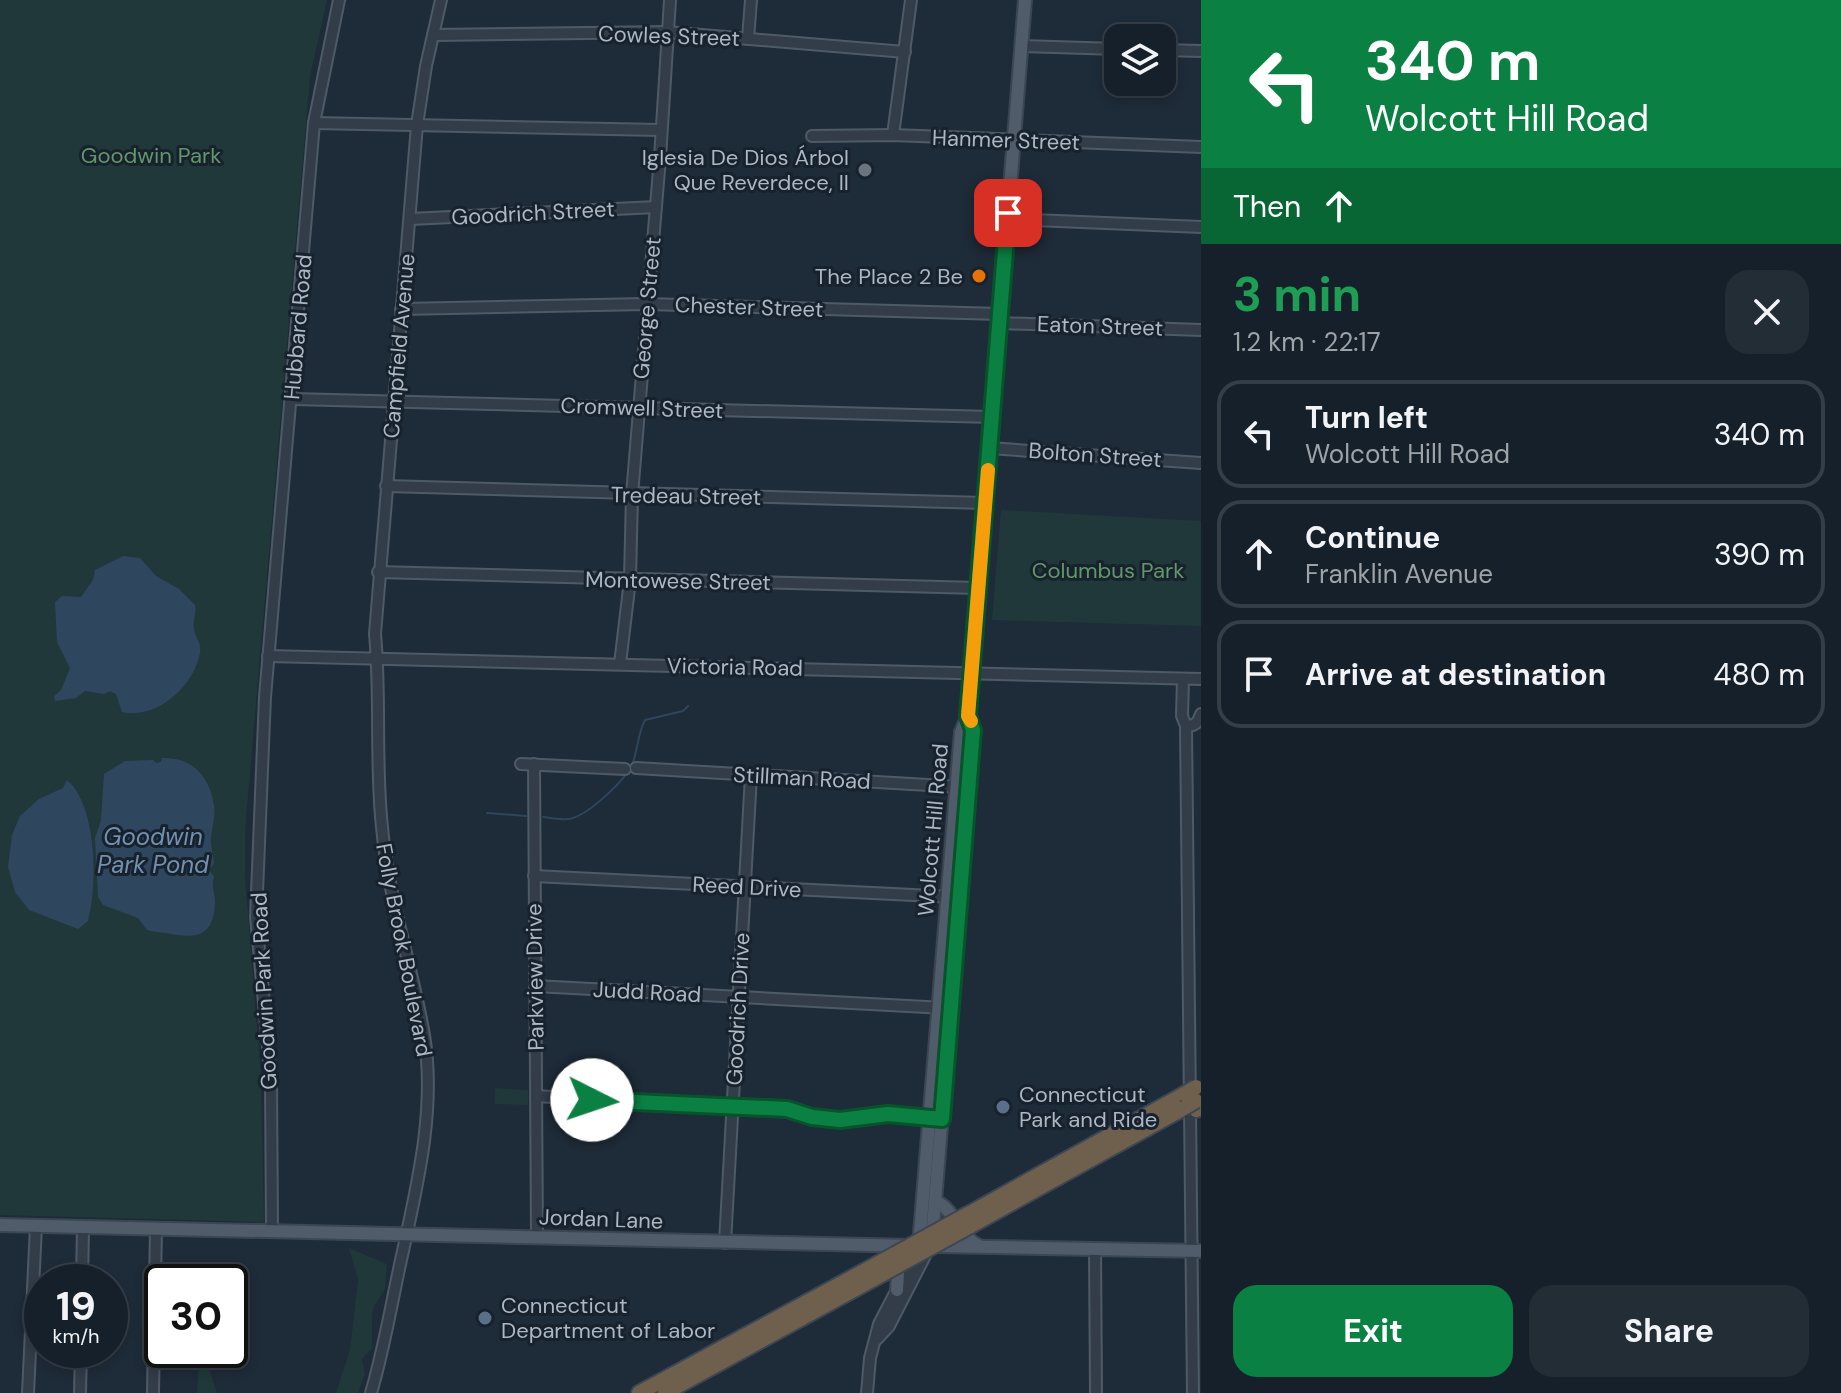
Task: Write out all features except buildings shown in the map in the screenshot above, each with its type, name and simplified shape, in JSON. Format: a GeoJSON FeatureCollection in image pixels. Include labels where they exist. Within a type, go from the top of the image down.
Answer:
{"type":"FeatureCollection","features":[{"type":"Feature","properties":{"kind":"highway"},"geometry":{"type":"LineString","coordinates":[[971,1219],[1135,1135],[1194,1101]]}},
{"type":"Feature","properties":{"kind":"highway"},"geometry":{"type":"LineString","coordinates":[[665,1393],[878,1270],[1194,1101]]}},
{"type":"Feature","properties":{"kind":"highway"},"geometry":{"type":"LineString","coordinates":[[639,1393],[878,1270]]}},
{"type":"Feature","properties":{"kind":"main road","name":"Wolcott Hill Road"},"geometry":{"type":"LineString","coordinates":[[924,1246],[962,787],[973,727],[968,716],[971,673],[1025,0]]}},
{"type":"Feature","properties":{"kind":"main road","name":"Wolcott Hill Road"},"geometry":{"type":"LineString","coordinates":[[924,1246],[935,1201],[936,1118]]}},
{"type":"Feature","properties":{"kind":"main road"},"geometry":{"type":"LineString","coordinates":[[935,1201],[944,1206],[967,1238],[982,1247]]}},
{"type":"Feature","properties":{"kind":"main road","name":"Jordan Lane"},"geometry":{"type":"LineString","coordinates":[[0,1225],[1196,1251]]}},
{"type":"Feature","properties":{"kind":"main road"},"geometry":{"type":"LineString","coordinates":[[872,1245],[894,1264],[898,1276],[897,1290]]}},
{"type":"Feature","properties":{"kind":"street","name":"Hubbard Road"},"geometry":{"type":"LineString","coordinates":[[268,656],[314,123],[339,0]]}},
{"type":"Feature","properties":{"kind":"street","name":"Campfield Avenue"},"geometry":{"type":"LineString","coordinates":[[380,693],[375,634],[378,572],[417,125],[441,0]]}},
{"type":"Feature","properties":{"kind":"street","name":"George Street"},"geometry":{"type":"LineString","coordinates":[[620,664],[630,580],[632,495],[670,0]]}},
{"type":"Feature","properties":{"kind":"street"},"geometry":{"type":"LineString","coordinates":[[748,39],[751,0]]}},
{"type":"Feature","properties":{"kind":"street"},"geometry":{"type":"LineString","coordinates":[[893,135],[911,0]]}},
{"type":"Feature","properties":{"kind":"street","name":"Cowles Street"},"geometry":{"type":"LineString","coordinates":[[433,35],[667,32],[905,52]]}},
{"type":"Feature","properties":{"kind":"street"},"geometry":{"type":"LineString","coordinates":[[1022,46],[1104,49]]}},
{"type":"Feature","properties":{"kind":"street"},"geometry":{"type":"LineString","coordinates":[[1176,50],[1201,51]]}},
{"type":"Feature","properties":{"kind":"street"},"geometry":{"type":"LineString","coordinates":[[314,123],[661,130]]}},
{"type":"Feature","properties":{"kind":"street","name":"Hanmer Street"},"geometry":{"type":"LineString","coordinates":[[812,136],[893,135],[1201,147]]}},
{"type":"Feature","properties":{"kind":"street","name":"Goodrich Street"},"geometry":{"type":"LineString","coordinates":[[410,219],[656,207]]}},
{"type":"Feature","properties":{"kind":"street"},"geometry":{"type":"LineString","coordinates":[[1008,219],[1201,227]]}},
{"type":"Feature","properties":{"kind":"street","name":"Chester Street"},"geometry":{"type":"LineString","coordinates":[[401,309],[646,304],[1000,319]]}},
{"type":"Feature","properties":{"kind":"street","name":"Eaton Street"},"geometry":{"type":"LineString","coordinates":[[1000,319],[1201,330]]}},
{"type":"Feature","properties":{"kind":"street","name":"Cromwell Street"},"geometry":{"type":"LineString","coordinates":[[292,399],[992,417]]}},
{"type":"Feature","properties":{"kind":"street","name":"Bolton Street"},"geometry":{"type":"LineString","coordinates":[[989,448],[1201,463]]}},
{"type":"Feature","properties":{"kind":"street","name":"Tredeau Street"},"geometry":{"type":"LineString","coordinates":[[386,486],[985,503]]}},
{"type":"Feature","properties":{"kind":"street","name":"Montowese Street"},"geometry":{"type":"LineString","coordinates":[[378,572],[978,588]]}},
{"type":"Feature","properties":{"kind":"street","name":"Victoria Road"},"geometry":{"type":"LineString","coordinates":[[268,656],[1201,679]]}},
{"type":"Feature","properties":{"kind":"street","name":"Goodwin Park Road"},"geometry":{"type":"LineString","coordinates":[[268,656],[256,917],[271,1079],[272,1232]]}},
{"type":"Feature","properties":{"kind":"street"},"geometry":{"type":"LineString","coordinates":[[1183,679],[1196,1251],[1193,1393]]}},
{"type":"Feature","properties":{"kind":"street","name":"Folly Brook Boulevard"},"geometry":{"type":"LineString","coordinates":[[371,1393],[407,1235],[421,1156],[427,1087],[424,1037],[390,884],[383,838],[379,793],[380,693]]}},
{"type":"Feature","properties":{"kind":"street"},"geometry":{"type":"LineString","coordinates":[[1186,726],[1193,726],[1201,714]]}},
{"type":"Feature","properties":{"kind":"street","name":"Stillman Road"},"geometry":{"type":"LineString","coordinates":[[521,764],[962,787]]}},
{"type":"Feature","properties":{"kind":"street","name":"Parkview Drive"},"geometry":{"type":"LineString","coordinates":[[534,764],[537,1238]]}},
{"type":"Feature","properties":{"kind":"street","name":"Goodrich Drive"},"geometry":{"type":"LineString","coordinates":[[725,1243],[751,775]]}},
{"type":"Feature","properties":{"kind":"street","name":"Reed Drive"},"geometry":{"type":"LineString","coordinates":[[534,876],[954,897]]}},
{"type":"Feature","properties":{"kind":"street","name":"Judd Road"},"geometry":{"type":"LineString","coordinates":[[535,986],[945,1008]]}},
{"type":"Feature","properties":{"kind":"street"},"geometry":{"type":"LineString","coordinates":[[536,1096],[787,1109],[812,1117],[840,1120],[888,1114],[936,1118]]}},
{"type":"Feature","properties":{"kind":"street"},"geometry":{"type":"LineString","coordinates":[[28,1393],[36,1226]]}},
{"type":"Feature","properties":{"kind":"street"},"geometry":{"type":"LineString","coordinates":[[82,1264],[83,1228]]}},
{"type":"Feature","properties":{"kind":"street"},"geometry":{"type":"LineString","coordinates":[[153,1393],[156,1229]]}},
{"type":"Feature","properties":{"kind":"street","name":"Wolcott Hill Road"},"geometry":{"type":"LineString","coordinates":[[890,1314],[897,1290],[924,1246]]}},
{"type":"Feature","properties":{"kind":"street","name":"Wolcott Hill Road"},"geometry":{"type":"LineString","coordinates":[[867,1393],[870,1358],[879,1324],[890,1314],[924,1246]]}},
{"type":"Feature","properties":{"kind":"street"},"geometry":{"type":"LineString","coordinates":[[1095,1250],[1096,1393]]}},
{"type":"Feature","properties":{"kind":"street"},"geometry":{"type":"LineString","coordinates":[[80,1393],[81,1368]]}},
{"type":"Feature","properties":{"kind":"green space","name":"Goodwin Park"},"geometry":{"type":"Polygon","coordinates":[[[0,0],[327,0],[310,77],[245,831],[245,877],[261,1078],[264,1222],[0,1215],[0,0]]]}},
{"type":"Feature","properties":{"kind":"green space","name":"Columbus Park"},"geometry":{"type":"Polygon","coordinates":[[[1001,510],[1201,521],[1201,626],[992,620],[1001,510]]]}},
{"type":"Feature","properties":{"kind":"green space"},"geometry":{"type":"Polygon","coordinates":[[[495,1088],[528,1090],[528,1105],[495,1104],[495,1088]]]}},
{"type":"Feature","properties":{"kind":"green space"},"geometry":{"type":"Polygon","coordinates":[[[349,1248],[387,1264],[385,1289],[374,1306],[372,1348],[362,1359],[365,1374],[358,1393],[336,1393],[350,1350],[358,1280],[349,1248]]]}},
{"type":"Feature","properties":{"kind":"green space"},"geometry":{"type":"Polygon","coordinates":[[[198,1368],[209,1368],[217,1393],[197,1393],[198,1368]]]}},
{"type":"Feature","properties":{"kind":"water"},"geometry":{"type":"Polygon","coordinates":[[[123,556],[140,558],[156,576],[179,589],[195,605],[194,626],[200,649],[196,665],[172,698],[148,711],[122,712],[116,694],[110,691],[104,694],[85,691],[76,698],[55,701],[54,696],[61,690],[70,668],[57,642],[55,602],[62,596],[81,597],[93,580],[95,570],[123,556]]]}},
{"type":"Feature","properties":{"kind":"water","name":"Goodwin Park Pond"},"geometry":{"type":"Polygon","coordinates":[[[162,758],[182,761],[197,770],[208,785],[214,805],[211,840],[214,863],[209,870],[214,877],[214,914],[207,929],[194,935],[147,930],[138,918],[103,905],[98,897],[95,838],[101,820],[104,774],[125,761],[153,760],[156,763],[161,762],[162,758]]]}},
{"type":"Feature","properties":{"kind":"water","name":"Goodwin Park Pond"},"geometry":{"type":"Polygon","coordinates":[[[67,780],[84,808],[94,868],[88,921],[78,929],[29,910],[15,892],[8,867],[12,835],[20,816],[39,799],[63,788],[67,780]]]}},
{"type":"Feature","properties":{"kind":"waterway"},"geometry":{"type":"LineString","coordinates":[[543,817],[568,819],[595,805],[629,769],[645,720],[683,711],[688,706]]}},
{"type":"Feature","properties":{"kind":"waterway"},"geometry":{"type":"LineString","coordinates":[[487,813],[526,816]]}},
{"type":"Feature","properties":{"kind":"slow traffic"},"geometry":{"type":"LineString","coordinates":[[971,721],[968,716],[988,470]]}},
{"type":"Feature","properties":{"kind":"place","name":"Iglesia De Dios Árbol Que Reverdece, II"},"geometry":{"type":"Point","coordinates":[865,170]}},
{"type":"Feature","properties":{"kind":"place","name":"The Place 2 Be"},"geometry":{"type":"Point","coordinates":[979,276]}},
{"type":"Feature","properties":{"kind":"place","name":"Connecticut Park and Ride"},"geometry":{"type":"Point","coordinates":[1003,1107]}},
{"type":"Feature","properties":{"kind":"place","name":"Connecticut Department of Labor"},"geometry":{"type":"Point","coordinates":[485,1318]}},
{"type":"Feature","properties":{"kind":"route"},"geometry":{"type":"LineString","coordinates":[[592,1100],[787,1109],[812,1117],[840,1120],[888,1114],[942,1119],[973,730],[968,716],[1008,213]]}}]}
